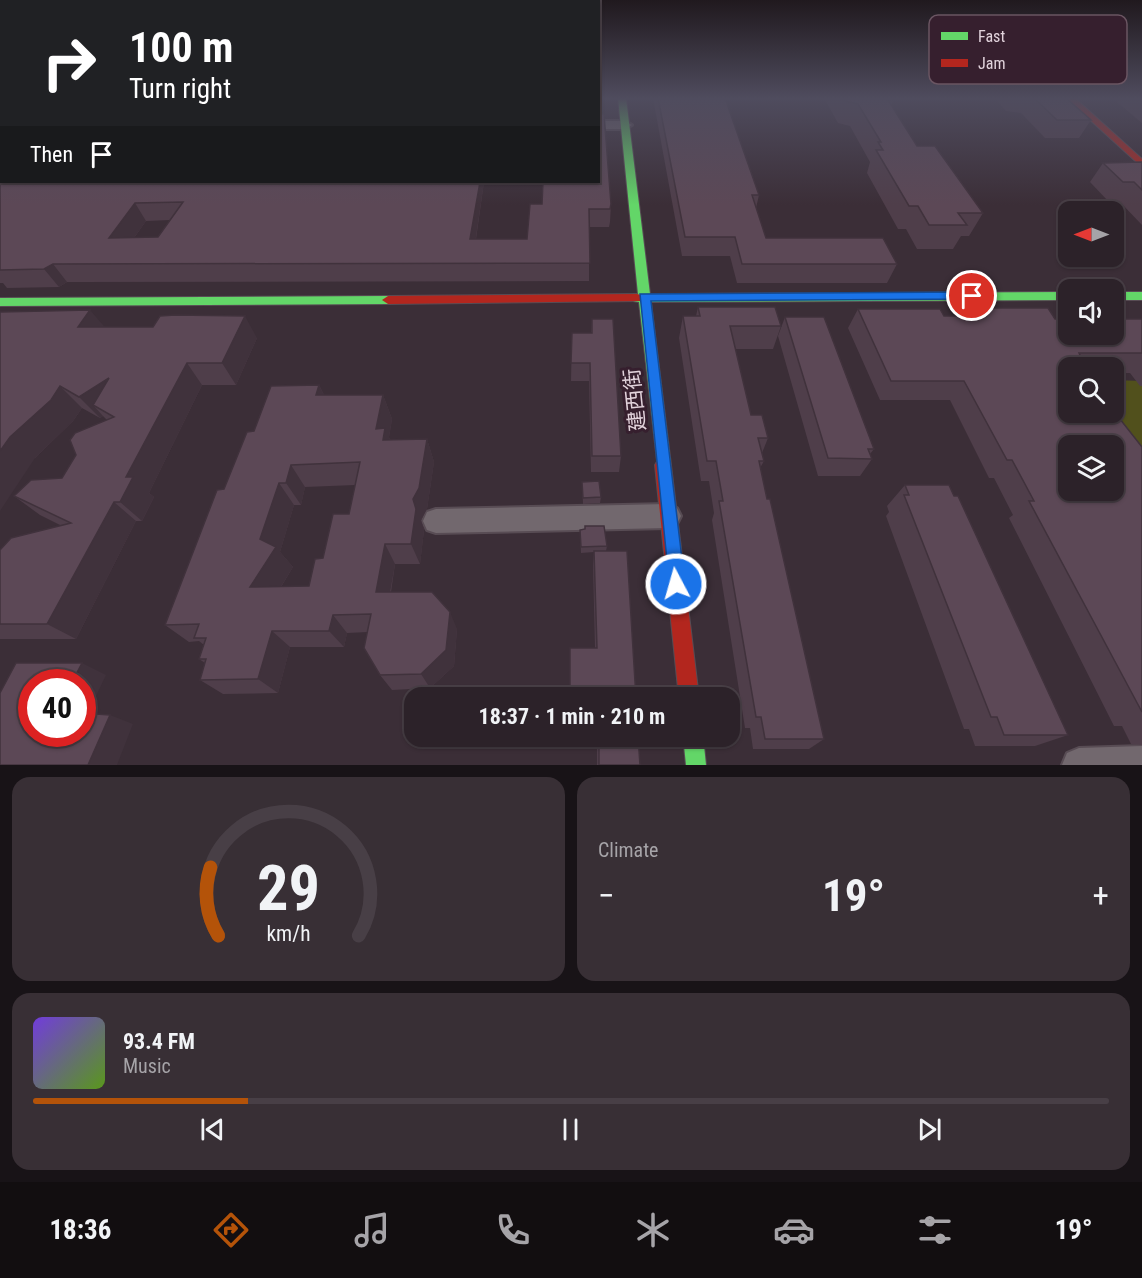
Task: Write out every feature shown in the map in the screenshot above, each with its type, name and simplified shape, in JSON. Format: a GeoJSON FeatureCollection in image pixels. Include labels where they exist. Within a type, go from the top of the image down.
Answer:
{"type":"FeatureCollection","features":[{"type":"Feature","properties":{"kind":"street","name":"建西街"},"geometry":{"type":"LineString","coordinates":[[627,134],[688,687]]}},
{"type":"Feature","properties":{"kind":"street"},"geometry":{"type":"LineString","coordinates":[[1109,134],[1142,164]]}},
{"type":"Feature","properties":{"kind":"street"},"geometry":{"type":"LineString","coordinates":[[0,302],[1058,296]]}},
{"type":"Feature","properties":{"kind":"street"},"geometry":{"type":"LineString","coordinates":[[1124,296],[1142,296]]}},
{"type":"Feature","properties":{"kind":"street"},"geometry":{"type":"LineString","coordinates":[[436,521],[668,516]]}},
{"type":"Feature","properties":{"kind":"street"},"geometry":{"type":"LineString","coordinates":[[694,747],[696,765]]}},
{"type":"Feature","properties":{"kind":"street"},"geometry":{"type":"LineString","coordinates":[[1079,765],[1142,763]]}},
{"type":"Feature","properties":{"kind":"shaded area"},"geometry":{"type":"Polygon","coordinates":[[[1124,380],[1142,381],[1142,492],[1124,463],[1124,435],[1113,435],[1113,423],[1124,423],[1124,380]]]}},
{"type":"Feature","properties":{"kind":"building"},"geometry":{"type":"Polygon","coordinates":[[[600,134],[606,134],[611,204],[610,209],[589,209],[590,263],[53,264],[44,269],[0,270],[0,183],[480,183],[470,239],[527,239],[530,204],[542,204],[543,183],[600,183],[600,134]],[[183,202],[135,203],[109,238],[158,237],[183,202]]]}},
{"type":"Feature","properties":{"kind":"building"},"geometry":{"type":"Polygon","coordinates":[[[665,134],[738,134],[759,195],[752,195],[766,238],[883,238],[897,264],[742,264],[735,237],[685,237],[665,134]]]}},
{"type":"Feature","properties":{"kind":"building"},"geometry":{"type":"Polygon","coordinates":[[[876,134],[909,134],[917,146],[935,146],[983,213],[958,213],[967,225],[929,225],[918,206],[909,206],[876,150],[883,150],[878,142],[881,142],[876,134]]]}},
{"type":"Feature","properties":{"kind":"building"},"geometry":{"type":"Polygon","coordinates":[[[1142,162],[1142,190],[1134,182],[1123,182],[1103,163],[1142,162]]]}},
{"type":"Feature","properties":{"kind":"building"},"geometry":{"type":"Polygon","coordinates":[[[698,307],[775,307],[781,326],[730,326],[751,415],[762,415],[768,438],[758,438],[764,461],[759,461],[767,499],[770,499],[824,739],[765,739],[761,717],[756,717],[719,501],[723,501],[716,461],[707,461],[683,316],[700,316],[698,307]]]}},
{"type":"Feature","properties":{"kind":"building"},"geometry":{"type":"Polygon","coordinates":[[[981,308],[1048,308],[1055,319],[1058,319],[1058,345],[1124,345],[1124,319],[1142,319],[1142,353],[1079,353],[1081,357],[1058,357],[1058,423],[1123,423],[1142,447],[1142,712],[1029,501],[1034,501],[1012,460],[1007,460],[964,381],[891,381],[858,309],[940,309],[944,316],[986,316],[981,308]]]}},
{"type":"Feature","properties":{"kind":"building"},"geometry":{"type":"Polygon","coordinates":[[[90,310],[78,327],[153,327],[160,316],[175,315],[245,316],[222,363],[187,363],[126,477],[133,477],[120,502],[114,502],[47,624],[0,624],[0,550],[11,538],[71,523],[14,496],[31,480],[62,478],[76,455],[70,440],[75,433],[114,417],[93,405],[109,378],[79,397],[60,386],[51,400],[10,437],[0,451],[0,312],[90,310]]]}},
{"type":"Feature","properties":{"kind":"building"},"geometry":{"type":"Polygon","coordinates":[[[785,317],[824,317],[874,449],[868,449],[872,459],[828,458],[785,317]]]}},
{"type":"Feature","properties":{"kind":"building"},"geometry":{"type":"Polygon","coordinates":[[[592,319],[613,319],[621,456],[592,456],[590,363],[571,363],[572,333],[592,333],[592,319]]]}},
{"type":"Feature","properties":{"kind":"building"},"geometry":{"type":"Polygon","coordinates":[[[319,385],[316,395],[383,395],[376,429],[385,428],[383,440],[427,439],[419,488],[413,499],[416,509],[411,544],[385,544],[376,592],[432,592],[450,612],[446,650],[421,674],[380,675],[364,648],[371,614],[333,615],[329,631],[272,631],[258,679],[200,680],[206,659],[199,659],[206,638],[194,638],[199,624],[165,625],[217,490],[224,489],[247,432],[254,431],[271,386],[319,385]],[[360,462],[291,465],[286,483],[279,483],[260,539],[276,547],[250,587],[309,586],[315,559],[323,558],[333,514],[349,514],[360,462]]]}},
{"type":"Feature","properties":{"kind":"building"},"geometry":{"type":"Polygon","coordinates":[[[599,481],[601,497],[583,498],[582,482],[599,481]]]}},
{"type":"Feature","properties":{"kind":"building"},"geometry":{"type":"Polygon","coordinates":[[[905,485],[949,485],[954,496],[958,496],[1068,735],[1004,735],[997,717],[991,717],[904,495],[909,495],[905,485]]]}},
{"type":"Feature","properties":{"kind":"building"},"geometry":{"type":"Polygon","coordinates":[[[585,526],[604,526],[607,546],[581,547],[580,530],[585,529],[585,526]]]}},
{"type":"Feature","properties":{"kind":"building"},"geometry":{"type":"Polygon","coordinates":[[[594,551],[627,551],[635,687],[570,687],[570,648],[597,648],[594,551]]]}},
{"type":"Feature","properties":{"kind":"building"},"geometry":{"type":"Polygon","coordinates":[[[16,663],[82,663],[79,669],[18,669],[18,747],[96,747],[88,765],[0,765],[0,693],[16,663]]]}},
{"type":"Feature","properties":{"kind":"building"},"geometry":{"type":"Polygon","coordinates":[[[96,714],[110,715],[96,747],[96,714]]]}},
{"type":"Feature","properties":{"kind":"building"},"geometry":{"type":"Polygon","coordinates":[[[599,747],[639,747],[640,765],[599,765],[599,747]]]}},
{"type":"Feature","properties":{"kind":"traffic: fast"},"geometry":{"type":"LineString","coordinates":[[626,134],[663,465]]}},
{"type":"Feature","properties":{"kind":"traffic: fast"},"geometry":{"type":"LineString","coordinates":[[637,298],[1058,296]]}},
{"type":"Feature","properties":{"kind":"traffic: fast"},"geometry":{"type":"LineString","coordinates":[[1124,296],[1142,296]]}},
{"type":"Feature","properties":{"kind":"traffic: fast"},"geometry":{"type":"LineString","coordinates":[[0,302],[388,300]]}},
{"type":"Feature","properties":{"kind":"traffic: fast"},"geometry":{"type":"LineString","coordinates":[[694,747],[696,765]]}},
{"type":"Feature","properties":{"kind":"traffic: jam"},"geometry":{"type":"LineString","coordinates":[[1109,134],[1142,164]]}},
{"type":"Feature","properties":{"kind":"traffic: jam"},"geometry":{"type":"LineString","coordinates":[[388,300],[637,298]]}},
{"type":"Feature","properties":{"kind":"traffic: jam"},"geometry":{"type":"LineString","coordinates":[[663,465],[688,687]]}},
{"type":"Feature","properties":{"kind":"route"},"geometry":{"type":"LineString","coordinates":[[676,584],[645,297],[972,296]]}}]}
